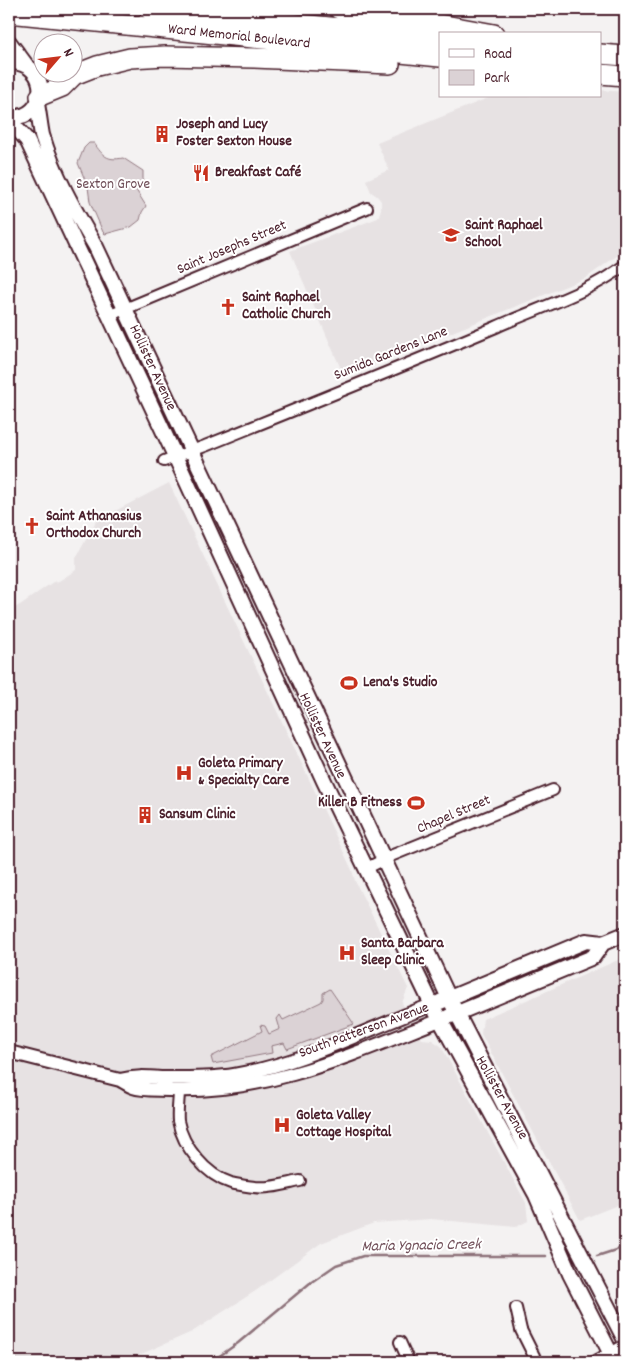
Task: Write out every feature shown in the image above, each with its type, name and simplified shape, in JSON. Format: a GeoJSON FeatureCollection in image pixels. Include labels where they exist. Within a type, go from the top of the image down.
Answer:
{"type":"FeatureCollection","features":[{"type":"Feature","properties":{"kind":"highway","name":"Ward Memorial Boulevard"},"geometry":{"type":"LineString","coordinates":[[150,9],[439,38]]}},
{"type":"Feature","properties":{"kind":"highway"},"geometry":{"type":"LineString","coordinates":[[339,9],[390,15],[483,32]]}},
{"type":"Feature","properties":{"kind":"highway","name":"Ward Memorial Boulevard"},"geometry":{"type":"LineString","coordinates":[[10,13],[439,58]]}},
{"type":"Feature","properties":{"kind":"highway"},"geometry":{"type":"LineString","coordinates":[[602,54],[625,56]]}},
{"type":"Feature","properties":{"kind":"highway"},"geometry":{"type":"LineString","coordinates":[[39,100],[62,87],[74,75],[97,66],[130,58],[156,56],[263,58],[439,68]]}},
{"type":"Feature","properties":{"kind":"highway"},"geometry":{"type":"LineString","coordinates":[[602,74],[625,76]]}},
{"type":"Feature","properties":{"kind":"main road"},"geometry":{"type":"LineString","coordinates":[[9,42],[26,65]]}},
{"type":"Feature","properties":{"kind":"main road"},"geometry":{"type":"LineString","coordinates":[[9,62],[26,65]]}},
{"type":"Feature","properties":{"kind":"main road","name":"Hollister Avenue"},"geometry":{"type":"LineString","coordinates":[[26,65],[34,71],[41,87],[39,100],[44,139],[64,189],[96,247],[448,998],[572,1234],[625,1340]]}},
{"type":"Feature","properties":{"kind":"main road"},"geometry":{"type":"LineString","coordinates":[[9,119],[24,116],[31,111],[39,100]]}},
{"type":"Feature","properties":{"kind":"main road","name":"Hollister Avenue"},"geometry":{"type":"LineString","coordinates":[[9,119],[27,140],[108,316],[170,458],[432,1005],[536,1195],[570,1274],[612,1358]]}},
{"type":"Feature","properties":{"kind":"main road","name":"South Patterson Avenue"},"geometry":{"type":"LineString","coordinates":[[432,1005],[586,941],[603,943],[625,934]]}},
{"type":"Feature","properties":{"kind":"main road","name":"South Patterson Avenue"},"geometry":{"type":"LineString","coordinates":[[440,1020],[593,957],[603,943]]}},
{"type":"Feature","properties":{"kind":"street","name":"Saint Josephs Street"},"geometry":{"type":"LineString","coordinates":[[108,316],[367,208]]}},
{"type":"Feature","properties":{"kind":"street","name":"Sumida Gardens Lane"},"geometry":{"type":"LineString","coordinates":[[170,458],[192,451],[353,386],[581,290],[611,276],[625,265]]}},
{"type":"Feature","properties":{"kind":"street","name":"Chapel Street"},"geometry":{"type":"LineString","coordinates":[[367,868],[553,790]]}},
{"type":"Feature","properties":{"kind":"street","name":"South Patterson Avenue"},"geometry":{"type":"LineString","coordinates":[[120,1080],[136,1076],[205,1077],[262,1070],[336,1045],[432,1005]]}},
{"type":"Feature","properties":{"kind":"street","name":"South Patterson Avenue"},"geometry":{"type":"LineString","coordinates":[[9,1052],[120,1080],[134,1088],[208,1090],[263,1082],[310,1070],[346,1058],[440,1020]]}},
{"type":"Feature","properties":{"kind":"street"},"geometry":{"type":"LineString","coordinates":[[179,1090],[178,1121],[192,1152],[208,1169],[230,1183],[256,1188],[300,1181]]}},
{"type":"Feature","properties":{"kind":"street"},"geometry":{"type":"LineString","coordinates":[[516,1308],[521,1330],[537,1362]]}},
{"type":"Feature","properties":{"kind":"street"},"geometry":{"type":"LineString","coordinates":[[400,1342],[409,1362]]}},
{"type":"Feature","properties":{"kind":"street"},"geometry":{"type":"LineString","coordinates":[[594,1362],[612,1358],[625,1345]]}},
{"type":"Feature","properties":{"kind":"shaded area","name":"Saint Raphael School"},"geometry":{"type":"Polygon","coordinates":[[[602,90],[625,92],[625,250],[586,278],[344,376],[290,251],[378,218],[381,201],[371,192],[366,180],[389,170],[377,143],[488,98],[602,98],[602,90]]]}},
{"type":"Feature","properties":{"kind":"shaded area"},"geometry":{"type":"Polygon","coordinates":[[[169,483],[352,870],[355,881],[408,988],[402,1003],[422,1039],[432,1040],[441,1046],[526,1203],[528,1221],[516,1227],[431,1219],[374,1223],[321,1243],[257,1290],[192,1332],[123,1362],[9,1362],[9,611],[53,582],[59,581],[76,570],[76,558],[96,521],[169,483]]]}},
{"type":"Feature","properties":{"kind":"shaded area"},"geometry":{"type":"Polygon","coordinates":[[[625,957],[625,1202],[580,1220],[481,1034],[483,1019],[625,957]]]}},
{"type":"Feature","properties":{"kind":"green space","name":"Sexton Grove"},"geometry":{"type":"Polygon","coordinates":[[[89,143],[94,143],[109,158],[123,158],[143,171],[143,181],[137,186],[136,190],[146,206],[140,220],[131,227],[105,234],[103,232],[90,202],[88,187],[78,163],[84,148],[89,143]]]}},
{"type":"Feature","properties":{"kind":"green space"},"geometry":{"type":"Polygon","coordinates":[[[330,989],[354,1024],[287,1049],[284,1043],[271,1046],[272,1053],[213,1064],[211,1057],[262,1031],[260,1025],[265,1026],[269,1034],[280,1029],[277,1019],[280,1015],[283,1020],[321,1002],[323,993],[330,989]]]}},
{"type":"Feature","properties":{"kind":"waterway","name":"Maria Ygnacio Creek"},"geometry":{"type":"LineString","coordinates":[[597,1256],[625,1247]]}},
{"type":"Feature","properties":{"kind":"waterway","name":"Maria Ygnacio Creek"},"geometry":{"type":"LineString","coordinates":[[211,1362],[238,1343],[310,1283],[336,1265],[363,1256],[546,1256]]}},
{"type":"Feature","properties":{"kind":"place","name":"Joseph and Lucy Foster Sexton House"},"geometry":{"type":"Point","coordinates":[162,134]}},
{"type":"Feature","properties":{"kind":"place","name":"Breakfast Café"},"geometry":{"type":"Point","coordinates":[201,173]}},
{"type":"Feature","properties":{"kind":"place","name":"Saint Raphael School"},"geometry":{"type":"Point","coordinates":[451,235]}},
{"type":"Feature","properties":{"kind":"place","name":"Saint Raphael Catholic Church"},"geometry":{"type":"Point","coordinates":[228,307]}},
{"type":"Feature","properties":{"kind":"place","name":"Saint Athanasius Orthodox Church"},"geometry":{"type":"Point","coordinates":[32,526]}},
{"type":"Feature","properties":{"kind":"place","name":"Lena's Studio"},"geometry":{"type":"Point","coordinates":[349,683]}},
{"type":"Feature","properties":{"kind":"place","name":"Goleta Primary & Specialty Care"},"geometry":{"type":"Point","coordinates":[184,773]}},
{"type":"Feature","properties":{"kind":"place","name":"Killer B Fitness"},"geometry":{"type":"Point","coordinates":[416,803]}},
{"type":"Feature","properties":{"kind":"place","name":"Sansum Clinic"},"geometry":{"type":"Point","coordinates":[145,815]}},
{"type":"Feature","properties":{"kind":"place","name":"Santa Barbara Sleep Clinic"},"geometry":{"type":"Point","coordinates":[347,953]}},
{"type":"Feature","properties":{"kind":"place","name":"Goleta Valley Cottage Hospital"},"geometry":{"type":"Point","coordinates":[282,1125]}}]}
